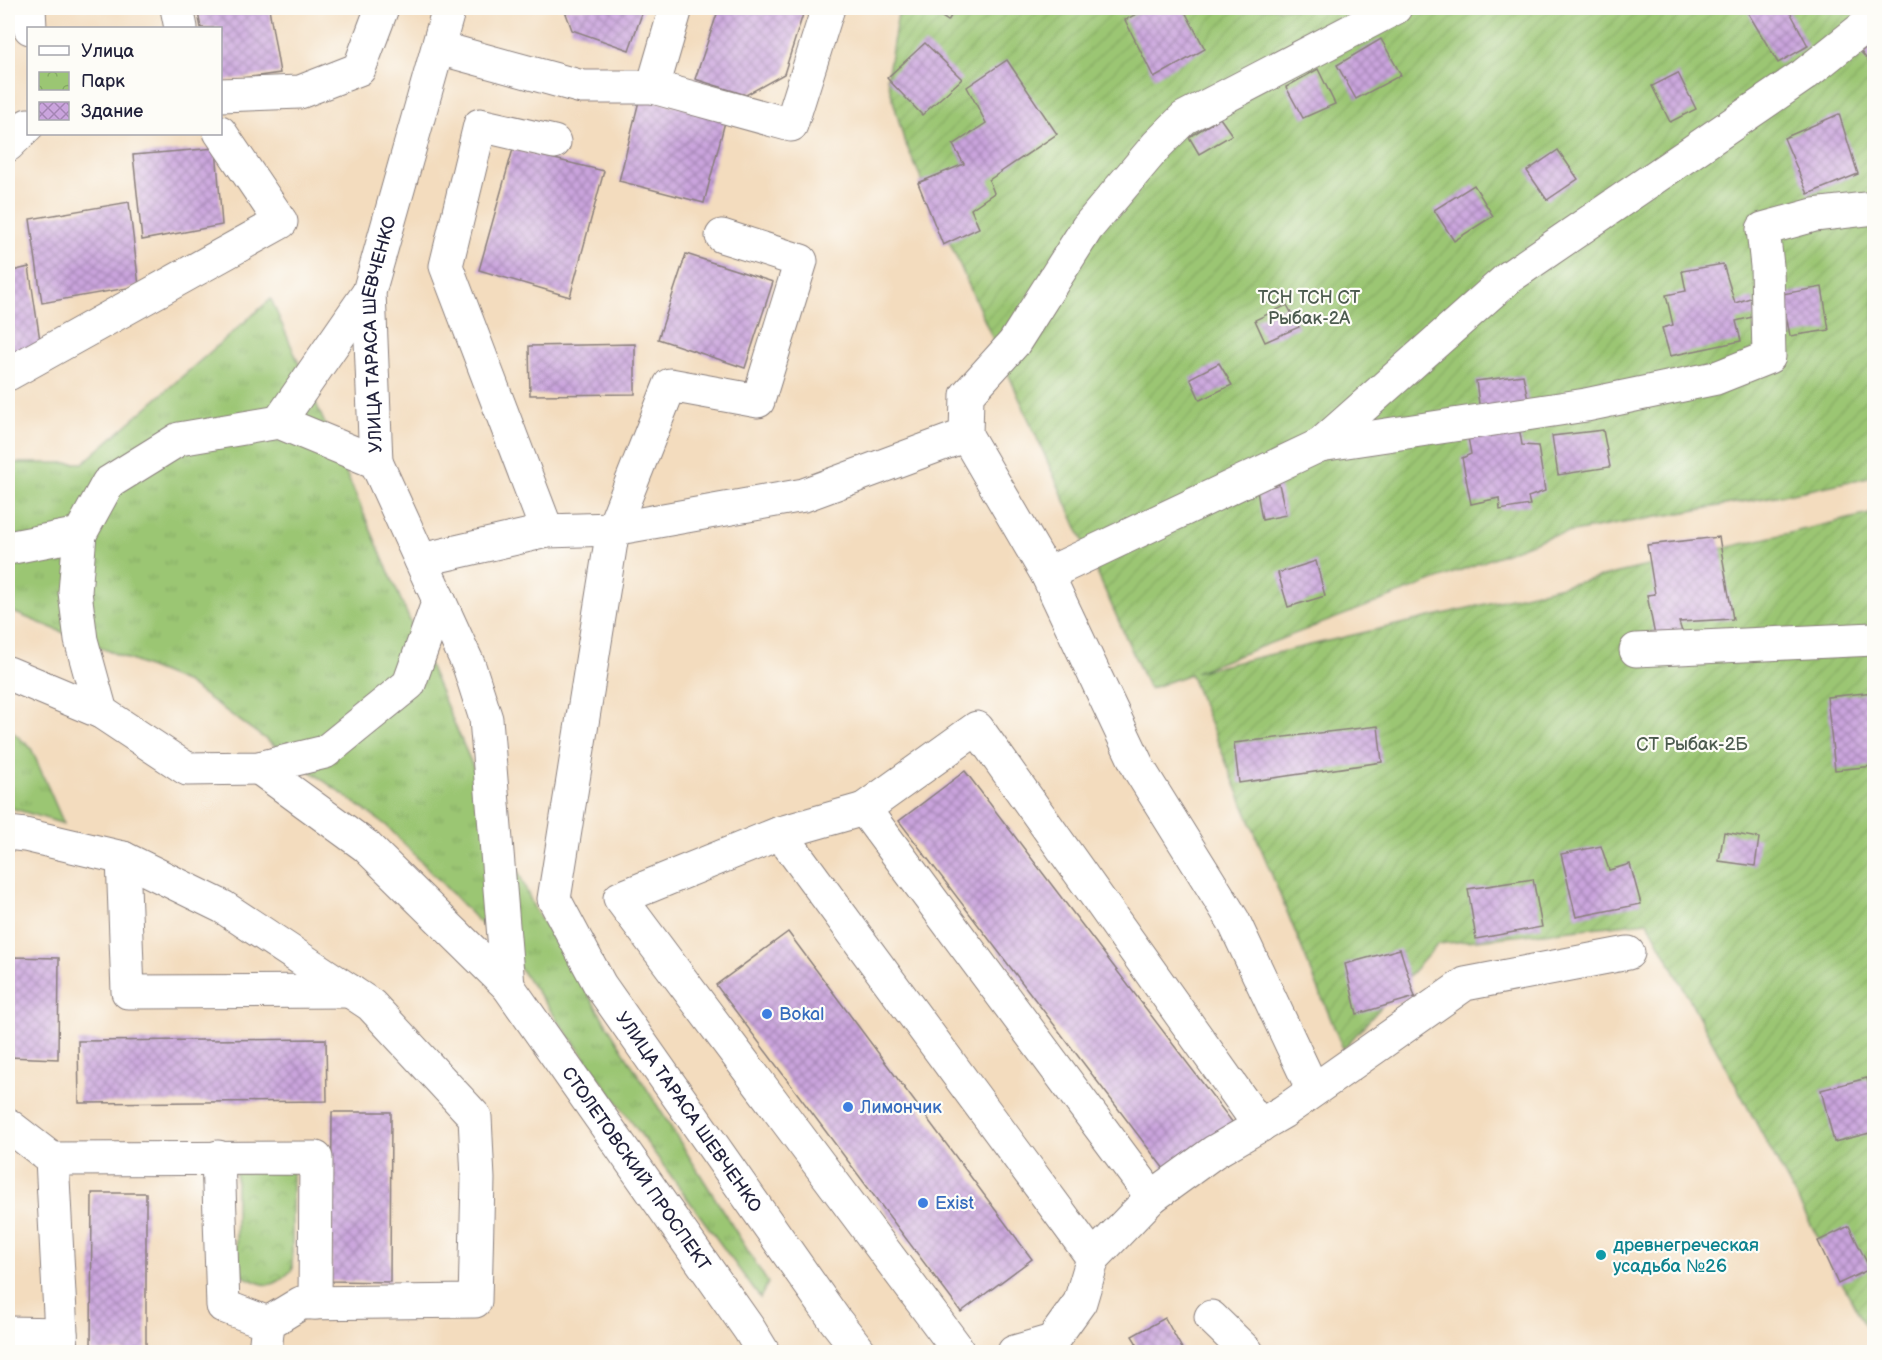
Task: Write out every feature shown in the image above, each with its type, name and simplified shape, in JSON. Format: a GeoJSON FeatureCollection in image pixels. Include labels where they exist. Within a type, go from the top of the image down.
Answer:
{"type":"FeatureCollection","features":[{"type":"Feature","properties":{"kind":"main road"},"geometry":{"type":"LineString","coordinates":[[29,8],[30,27]]}},
{"type":"Feature","properties":{"kind":"main road"},"geometry":{"type":"LineString","coordinates":[[177,8],[182,27]]}},
{"type":"Feature","properties":{"kind":"main road"},"geometry":{"type":"LineString","coordinates":[[222,95],[300,92],[359,69],[382,8]]}},
{"type":"Feature","properties":{"kind":"main road","name":"УЛИЦА ТАРАСА ШЕВЧЕНКО"},"geometry":{"type":"LineString","coordinates":[[449,8],[369,292],[376,462],[468,666],[486,719],[508,986]]}},
{"type":"Feature","properties":{"kind":"main road"},"geometry":{"type":"LineString","coordinates":[[653,87],[676,8]]}},
{"type":"Feature","properties":{"kind":"main road"},"geometry":{"type":"LineString","coordinates":[[439,48],[582,87],[653,87],[791,125],[828,8]]}},
{"type":"Feature","properties":{"kind":"main road"},"geometry":{"type":"LineString","coordinates":[[1313,1090],[1233,920],[1139,769],[1047,574],[966,435],[967,395],[1014,343],[1087,228],[1157,145],[1184,118],[1395,8]]}},
{"type":"Feature","properties":{"kind":"main road"},"geometry":{"type":"LineString","coordinates":[[1047,574],[1320,445],[1508,278],[1804,75],[1875,19]]}},
{"type":"Feature","properties":{"kind":"main road"},"geometry":{"type":"LineString","coordinates":[[547,531],[446,266],[480,125],[554,142]]}},
{"type":"Feature","properties":{"kind":"main road"},"geometry":{"type":"LineString","coordinates":[[8,145],[27,126]]}},
{"type":"Feature","properties":{"kind":"main road"},"geometry":{"type":"LineString","coordinates":[[8,374],[281,222],[222,135]]}},
{"type":"Feature","properties":{"kind":"main road"},"geometry":{"type":"LineString","coordinates":[[1320,445],[1586,405],[1716,378],[1769,357],[1767,266],[1763,229],[1814,215],[1875,208]]}},
{"type":"Feature","properties":{"kind":"main road"},"geometry":{"type":"LineString","coordinates":[[613,529],[670,385],[758,401],[801,261],[723,236]]}},
{"type":"Feature","properties":{"kind":"main road"},"geometry":{"type":"LineString","coordinates":[[279,422],[369,292]]}},
{"type":"Feature","properties":{"kind":"main road"},"geometry":{"type":"LineString","coordinates":[[101,712],[81,640],[75,592],[80,534],[108,483],[179,439],[279,422],[376,462]]}},
{"type":"Feature","properties":{"kind":"main road"},"geometry":{"type":"LineString","coordinates":[[421,560],[547,531],[613,529],[804,495],[966,435]]}},
{"type":"Feature","properties":{"kind":"main road","name":"УЛИЦА ТАРАСА ШЕВЧЕНКО"},"geometry":{"type":"LineString","coordinates":[[613,529],[554,899],[600,985],[860,1353]]}},
{"type":"Feature","properties":{"kind":"main road"},"geometry":{"type":"LineString","coordinates":[[8,548],[80,534]]}},
{"type":"Feature","properties":{"kind":"main road"},"geometry":{"type":"LineString","coordinates":[[8,673],[101,712],[187,769],[259,768],[325,752],[409,684],[439,600]]}},
{"type":"Feature","properties":{"kind":"main road"},"geometry":{"type":"LineString","coordinates":[[1636,650],[1875,639]]}},
{"type":"Feature","properties":{"kind":"main road"},"geometry":{"type":"LineString","coordinates":[[963,1351],[620,898],[780,833],[864,809],[977,728],[1260,1126]]}},
{"type":"Feature","properties":{"kind":"main road","name":"СТОЛЕТОВСКИЙ ПРОСПЕКТ"},"geometry":{"type":"LineString","coordinates":[[259,768],[366,846],[508,986],[758,1345]]}},
{"type":"Feature","properties":{"kind":"main road"},"geometry":{"type":"LineString","coordinates":[[864,809],[1152,1197]]}},
{"type":"Feature","properties":{"kind":"main road"},"geometry":{"type":"LineString","coordinates":[[8,833],[123,858],[223,908],[371,1005],[475,1117],[478,1179],[475,1301],[301,1303],[266,1338],[223,1306],[218,1157]]}},
{"type":"Feature","properties":{"kind":"main road"},"geometry":{"type":"LineString","coordinates":[[780,833],[1093,1258]]}},
{"type":"Feature","properties":{"kind":"main road"},"geometry":{"type":"LineString","coordinates":[[123,858],[128,992],[350,991]]}},
{"type":"Feature","properties":{"kind":"main road"},"geometry":{"type":"LineString","coordinates":[[1014,1353],[1052,1341],[1080,1302],[1093,1258],[1152,1197],[1214,1152],[1283,1112],[1465,984],[1628,954]]}},
{"type":"Feature","properties":{"kind":"main road"},"geometry":{"type":"LineString","coordinates":[[8,1125],[51,1159],[316,1158],[315,1303]]}},
{"type":"Feature","properties":{"kind":"main road"},"geometry":{"type":"LineString","coordinates":[[8,1333],[61,1343],[51,1159]]}},
{"type":"Feature","properties":{"kind":"main road"},"geometry":{"type":"LineString","coordinates":[[1211,1317],[1247,1353]]}},
{"type":"Feature","properties":{"kind":"green space","name":"ТСН ТСН СТ Рыбак-2А"},"geometry":{"type":"Polygon","coordinates":[[[899,8],[1874,8],[1874,476],[1809,490],[1550,536],[1195,672],[1874,513],[1874,1323],[1866,1327],[1648,922],[1438,944],[1343,1049],[1190,674],[1149,689],[904,140],[887,78],[899,8]]]}},
{"type":"Feature","properties":{"kind":"green space"},"geometry":{"type":"Polygon","coordinates":[[[271,299],[534,908],[768,1283],[760,1298],[508,952],[387,826],[187,683],[8,610],[8,463],[83,463],[271,299]]]}},
{"type":"Feature","properties":{"kind":"green space"},"geometry":{"type":"Polygon","coordinates":[[[8,728],[31,748],[64,824],[8,807],[8,728]]]}},
{"type":"Feature","properties":{"kind":"green space"},"geometry":{"type":"Polygon","coordinates":[[[236,1172],[292,1172],[292,1270],[279,1281],[269,1285],[243,1276],[236,1255],[236,1172]]]}},
{"type":"Feature","properties":{"kind":"building"},"geometry":{"type":"Polygon","coordinates":[[[197,8],[269,8],[280,73],[222,81],[222,27],[201,27],[197,8]]]}},
{"type":"Feature","properties":{"kind":"building"},"geometry":{"type":"Polygon","coordinates":[[[564,8],[644,8],[629,50],[572,30],[564,8]]]}},
{"type":"Feature","properties":{"kind":"building"},"geometry":{"type":"Polygon","coordinates":[[[719,8],[805,8],[784,74],[746,95],[695,79],[719,8]]]}},
{"type":"Feature","properties":{"kind":"building"},"geometry":{"type":"Polygon","coordinates":[[[928,8],[956,8],[948,21],[928,8]]]}},
{"type":"Feature","properties":{"kind":"building"},"geometry":{"type":"Polygon","coordinates":[[[1147,8],[1183,8],[1205,49],[1154,78],[1125,20],[1147,8]]]}},
{"type":"Feature","properties":{"kind":"building"},"geometry":{"type":"Polygon","coordinates":[[[1760,8],[1788,8],[1808,46],[1778,63],[1748,13],[1760,8]]]}},
{"type":"Feature","properties":{"kind":"building"},"geometry":{"type":"Polygon","coordinates":[[[1381,39],[1401,75],[1356,99],[1337,65],[1381,39]]]}},
{"type":"Feature","properties":{"kind":"building"},"geometry":{"type":"Polygon","coordinates":[[[1874,40],[1874,68],[1861,52],[1874,40]]]}},
{"type":"Feature","properties":{"kind":"building"},"geometry":{"type":"Polygon","coordinates":[[[925,43],[962,79],[922,115],[887,78],[925,43]]]}},
{"type":"Feature","properties":{"kind":"building"},"geometry":{"type":"Polygon","coordinates":[[[1007,60],[1057,134],[989,180],[994,193],[971,209],[979,228],[943,245],[918,183],[964,164],[953,145],[986,123],[967,87],[1007,60]]]}},
{"type":"Feature","properties":{"kind":"building"},"geometry":{"type":"Polygon","coordinates":[[[1318,69],[1335,104],[1303,118],[1286,87],[1318,69]]]}},
{"type":"Feature","properties":{"kind":"building"},"geometry":{"type":"Polygon","coordinates":[[[1678,73],[1696,109],[1670,122],[1652,86],[1678,73]]]}},
{"type":"Feature","properties":{"kind":"building"},"geometry":{"type":"Polygon","coordinates":[[[640,97],[726,118],[704,203],[619,181],[640,97]]]}},
{"type":"Feature","properties":{"kind":"building"},"geometry":{"type":"Polygon","coordinates":[[[1839,114],[1858,174],[1808,194],[1784,138],[1839,114]]]}},
{"type":"Feature","properties":{"kind":"building"},"geometry":{"type":"Polygon","coordinates":[[[1220,118],[1232,135],[1199,154],[1189,137],[1220,118]]]}},
{"type":"Feature","properties":{"kind":"building"},"geometry":{"type":"Polygon","coordinates":[[[216,148],[222,225],[142,240],[133,155],[216,148]]]}},
{"type":"Feature","properties":{"kind":"building"},"geometry":{"type":"Polygon","coordinates":[[[513,149],[604,171],[570,297],[479,270],[513,149]]]}},
{"type":"Feature","properties":{"kind":"building"},"geometry":{"type":"Polygon","coordinates":[[[1558,150],[1578,179],[1547,200],[1527,171],[1558,150]]]}},
{"type":"Feature","properties":{"kind":"building"},"geometry":{"type":"Polygon","coordinates":[[[1474,185],[1493,216],[1454,241],[1434,210],[1474,185]]]}},
{"type":"Feature","properties":{"kind":"building"},"geometry":{"type":"Polygon","coordinates":[[[129,202],[139,286],[42,303],[30,219],[129,202]]]}},
{"type":"Feature","properties":{"kind":"building"},"geometry":{"type":"Polygon","coordinates":[[[686,254],[773,282],[745,368],[658,339],[686,254]]]}},
{"type":"Feature","properties":{"kind":"building"},"geometry":{"type":"Polygon","coordinates":[[[1723,264],[1735,303],[1753,297],[1756,316],[1736,321],[1741,341],[1670,356],[1662,328],[1673,325],[1666,295],[1686,291],[1682,271],[1723,264]]]}},
{"type":"Feature","properties":{"kind":"building"},"geometry":{"type":"Polygon","coordinates":[[[29,267],[41,347],[8,354],[8,272],[29,267]]]}},
{"type":"Feature","properties":{"kind":"building"},"geometry":{"type":"Polygon","coordinates":[[[1822,287],[1829,330],[1790,336],[1782,294],[1822,287]]]}},
{"type":"Feature","properties":{"kind":"building"},"geometry":{"type":"Polygon","coordinates":[[[1287,305],[1299,327],[1265,342],[1255,320],[1287,305]]]}},
{"type":"Feature","properties":{"kind":"building"},"geometry":{"type":"Polygon","coordinates":[[[635,344],[635,394],[530,395],[529,346],[635,344]]]}},
{"type":"Feature","properties":{"kind":"building"},"geometry":{"type":"Polygon","coordinates":[[[1219,363],[1232,385],[1200,400],[1190,378],[1219,363]]]}},
{"type":"Feature","properties":{"kind":"building"},"geometry":{"type":"Polygon","coordinates":[[[1523,375],[1529,404],[1480,412],[1476,381],[1523,375]]]}},
{"type":"Feature","properties":{"kind":"building"},"geometry":{"type":"Polygon","coordinates":[[[1519,427],[1522,445],[1538,446],[1545,491],[1528,497],[1530,505],[1500,510],[1499,498],[1471,504],[1462,458],[1471,454],[1467,432],[1519,427]]]}},
{"type":"Feature","properties":{"kind":"building"},"geometry":{"type":"Polygon","coordinates":[[[1603,430],[1610,467],[1558,475],[1552,436],[1603,430]]]}},
{"type":"Feature","properties":{"kind":"building"},"geometry":{"type":"Polygon","coordinates":[[[1279,484],[1286,515],[1262,520],[1257,491],[1279,484]]]}},
{"type":"Feature","properties":{"kind":"building"},"geometry":{"type":"Polygon","coordinates":[[[1719,537],[1733,619],[1679,622],[1683,635],[1655,636],[1647,595],[1655,594],[1647,545],[1719,537]]]}},
{"type":"Feature","properties":{"kind":"building"},"geometry":{"type":"Polygon","coordinates":[[[1316,561],[1325,596],[1288,607],[1278,573],[1316,561]]]}},
{"type":"Feature","properties":{"kind":"building"},"geometry":{"type":"Polygon","coordinates":[[[1874,692],[1874,766],[1835,770],[1827,697],[1874,692]]]}},
{"type":"Feature","properties":{"kind":"building"},"geometry":{"type":"Polygon","coordinates":[[[1378,726],[1382,762],[1239,783],[1234,743],[1378,726]]]}},
{"type":"Feature","properties":{"kind":"building"},"geometry":{"type":"Polygon","coordinates":[[[965,771],[1233,1123],[1167,1173],[899,821],[965,771]]]}},
{"type":"Feature","properties":{"kind":"building"},"geometry":{"type":"Polygon","coordinates":[[[1724,832],[1759,838],[1755,866],[1719,861],[1724,832]]]}},
{"type":"Feature","properties":{"kind":"building"},"geometry":{"type":"Polygon","coordinates":[[[1601,846],[1609,870],[1630,864],[1641,904],[1576,917],[1561,854],[1601,846]]]}},
{"type":"Feature","properties":{"kind":"building"},"geometry":{"type":"Polygon","coordinates":[[[1533,879],[1542,927],[1476,939],[1468,889],[1533,879]]]}},
{"type":"Feature","properties":{"kind":"building"},"geometry":{"type":"Polygon","coordinates":[[[788,932],[1032,1259],[961,1312],[716,985],[788,932]]]}},
{"type":"Feature","properties":{"kind":"building"},"geometry":{"type":"Polygon","coordinates":[[[1400,949],[1415,997],[1357,1014],[1345,964],[1400,949]]]}},
{"type":"Feature","properties":{"kind":"building"},"geometry":{"type":"Polygon","coordinates":[[[8,957],[59,958],[58,1059],[8,1057],[8,957]]]}},
{"type":"Feature","properties":{"kind":"building"},"geometry":{"type":"Polygon","coordinates":[[[326,1039],[327,1101],[79,1103],[78,1041],[326,1039]]]}},
{"type":"Feature","properties":{"kind":"building"},"geometry":{"type":"Polygon","coordinates":[[[1867,1078],[1874,1107],[1874,1132],[1834,1142],[1821,1090],[1867,1078]]]}},
{"type":"Feature","properties":{"kind":"building"},"geometry":{"type":"Polygon","coordinates":[[[332,1112],[391,1112],[390,1282],[331,1281],[332,1112]]]}},
{"type":"Feature","properties":{"kind":"building"},"geometry":{"type":"Polygon","coordinates":[[[92,1193],[146,1193],[146,1352],[91,1352],[92,1193]]]}},
{"type":"Feature","properties":{"kind":"building"},"geometry":{"type":"Polygon","coordinates":[[[1849,1226],[1870,1269],[1838,1284],[1818,1241],[1849,1226]]]}},
{"type":"Feature","properties":{"kind":"building"},"geometry":{"type":"Polygon","coordinates":[[[1165,1318],[1184,1352],[1122,1352],[1137,1344],[1132,1336],[1165,1318]]]}},
{"type":"Feature","properties":{"kind":"place","name":"Bokal"},"geometry":{"type":"Point","coordinates":[767,1014]}},
{"type":"Feature","properties":{"kind":"place","name":"Лимончик"},"geometry":{"type":"Point","coordinates":[848,1107]}},
{"type":"Feature","properties":{"kind":"place","name":"Exist"},"geometry":{"type":"Point","coordinates":[923,1203]}},
{"type":"Feature","properties":{"kind":"place","name":"древнегреческая усадьба №26"},"geometry":{"type":"Point","coordinates":[1601,1255]}},
{"type":"Feature","properties":{"kind":"park label","name":"СТ Рыбак-2Б"},"geometry":{"type":"Point","coordinates":[1692,744]}}]}
